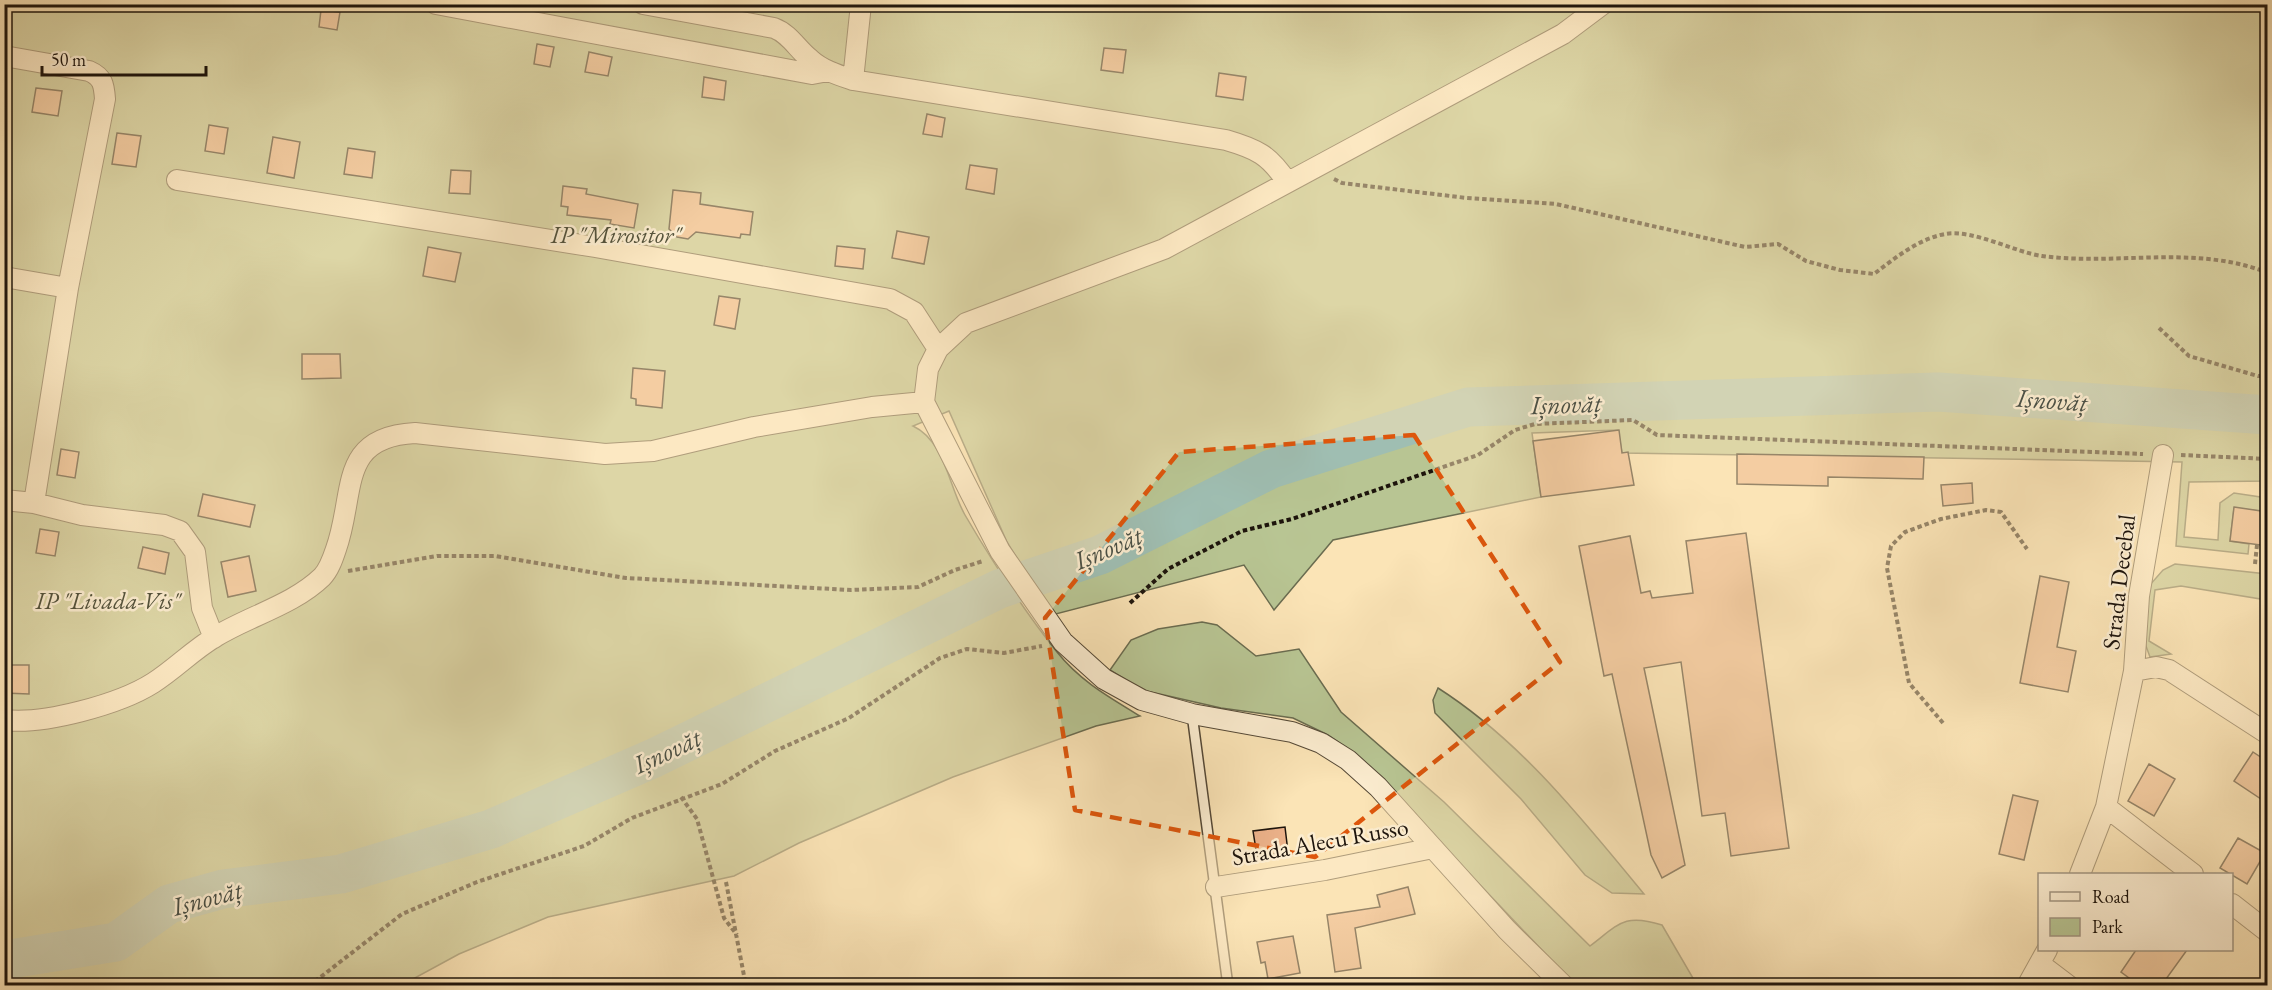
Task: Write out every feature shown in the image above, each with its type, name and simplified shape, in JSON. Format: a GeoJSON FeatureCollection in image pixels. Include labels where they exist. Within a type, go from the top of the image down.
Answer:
{"type":"FeatureCollection","features":[{"type":"Feature","properties":{"kind":"street"},"geometry":{"type":"LineString","coordinates":[[436,4],[812,74],[828,71]]}},
{"type":"Feature","properties":{"kind":"street"},"geometry":{"type":"LineString","coordinates":[[644,4],[774,27],[782,31],[810,60],[828,71],[853,80],[1226,140],[1256,148],[1276,166],[1287,182]]}},
{"type":"Feature","properties":{"kind":"street"},"geometry":{"type":"LineString","coordinates":[[853,80],[861,4]]}},
{"type":"Feature","properties":{"kind":"street"},"geometry":{"type":"LineString","coordinates":[[1564,986],[1507,930],[1378,787],[1348,760],[1321,743],[1292,732],[1192,714],[1142,700],[1104,679],[1064,642],[1000,551],[924,402],[928,369],[938,349],[966,323],[1164,249],[1563,34],[1603,4]]}},
{"type":"Feature","properties":{"kind":"street"},"geometry":{"type":"LineString","coordinates":[[4,56],[89,72],[98,75],[104,84],[105,99],[68,288],[34,503]]}},
{"type":"Feature","properties":{"kind":"street"},"geometry":{"type":"LineString","coordinates":[[177,180],[595,247],[891,299],[914,312],[938,349]]}},
{"type":"Feature","properties":{"kind":"street"},"geometry":{"type":"LineString","coordinates":[[4,277],[68,288]]}},
{"type":"Feature","properties":{"kind":"street"},"geometry":{"type":"LineString","coordinates":[[4,720],[63,714],[122,698],[152,683],[214,638],[304,592],[324,576],[343,531],[355,464],[367,447],[392,434],[415,433],[604,454],[653,451],[754,426],[872,407],[924,402]]}},
{"type":"Feature","properties":{"kind":"street","name":"Strada Decebal"},"geometry":{"type":"LineString","coordinates":[[2163,455],[2139,596],[2134,671],[2156,667],[2169,670],[2268,734]]}},
{"type":"Feature","properties":{"kind":"street"},"geometry":{"type":"LineString","coordinates":[[4,500],[34,503],[82,515],[164,525],[180,531],[195,552],[202,608],[214,638]]}},
{"type":"Feature","properties":{"kind":"street"},"geometry":{"type":"LineString","coordinates":[[2080,873],[2106,807],[2134,671]]}},
{"type":"Feature","properties":{"kind":"street"},"geometry":{"type":"LineString","coordinates":[[2106,807],[2192,873]]}},
{"type":"Feature","properties":{"kind":"street","name":"Strada Alecu Russo"},"geometry":{"type":"LineString","coordinates":[[1216,887],[1326,870],[1433,848]]}},
{"type":"Feature","properties":{"kind":"street"},"geometry":{"type":"LineString","coordinates":[[2233,905],[2268,932]]}},
{"type":"Feature","properties":{"kind":"street"},"geometry":{"type":"LineString","coordinates":[[2027,986],[2043,957],[2069,986]]}},
{"type":"Feature","properties":{"kind":"lane"},"geometry":{"type":"LineString","coordinates":[[1192,714],[1228,986]]}},
{"type":"Feature","properties":{"kind":"path"},"geometry":{"type":"LineString","coordinates":[[1316,168],[1342,183],[1467,198],[1556,204],[1745,247],[1778,244],[1806,261],[1840,270],[1874,274],[1905,250],[1945,234],[1962,234],[2041,256],[2094,260],[2204,257],[2268,273]]}},
{"type":"Feature","properties":{"kind":"path"},"geometry":{"type":"LineString","coordinates":[[2159,327],[2189,356],[2268,376]]}},
{"type":"Feature","properties":{"kind":"path"},"geometry":{"type":"LineString","coordinates":[[1130,603],[1168,569],[1242,531],[1292,519],[1478,454],[1515,430],[1535,424],[1633,420],[1657,435],[2268,459]]}},
{"type":"Feature","properties":{"kind":"path"},"geometry":{"type":"LineString","coordinates":[[1943,723],[1909,684],[1887,568],[1891,546],[1905,532],[1941,519],[1986,510],[2001,512],[2027,549]]}},
{"type":"Feature","properties":{"kind":"path"},"geometry":{"type":"LineString","coordinates":[[2255,564],[2257,545]]}},
{"type":"Feature","properties":{"kind":"path"},"geometry":{"type":"LineString","coordinates":[[324,576],[437,556],[495,556],[626,578],[851,590],[918,587],[955,570],[976,566],[1000,551]]}},
{"type":"Feature","properties":{"kind":"path"},"geometry":{"type":"LineString","coordinates":[[309,986],[402,914],[477,882],[584,846],[633,818],[681,797],[722,784],[775,751],[849,718],[940,658],[967,649],[1004,653],[1064,642]]}},
{"type":"Feature","properties":{"kind":"path"},"geometry":{"type":"LineString","coordinates":[[681,797],[697,819],[724,918],[737,935]]}},
{"type":"Feature","properties":{"kind":"path"},"geometry":{"type":"LineString","coordinates":[[726,882],[747,986]]}},
{"type":"Feature","properties":{"kind":"highlighted area"},"geometry":{"type":"Polygon","coordinates":[[[1414,435],[1560,662],[1315,857],[1075,810],[1045,618],[1179,452],[1414,435]]]}},
{"type":"Feature","properties":{"kind":"green space"},"geometry":{"type":"Polygon","coordinates":[[[5,5],[2267,5],[2267,481],[2189,482],[2184,537],[2218,540],[2220,503],[2234,493],[2267,498],[2267,512],[2234,508],[2230,541],[2249,544],[2248,554],[2176,546],[2182,462],[1622,453],[1618,430],[1532,433],[1541,497],[1333,540],[1274,610],[1244,565],[1052,615],[1007,542],[949,411],[913,426],[924,433],[939,453],[959,504],[986,550],[1032,620],[1075,672],[1140,716],[1096,726],[953,777],[799,843],[734,876],[548,917],[459,954],[402,985],[5,986],[5,5]]]}},
{"type":"Feature","properties":{"kind":"green space"},"geometry":{"type":"Polygon","coordinates":[[[2175,564],[2267,574],[2267,600],[2181,586],[2155,590],[2149,641],[2171,654],[2150,657],[2143,638],[2149,586],[2163,570],[2175,564]]]}},
{"type":"Feature","properties":{"kind":"green space"},"geometry":{"type":"Polygon","coordinates":[[[1202,622],[1217,625],[1256,656],[1299,649],[1341,712],[1444,802],[1590,946],[1623,923],[1639,920],[1662,925],[1697,985],[1575,985],[1357,755],[1328,735],[1293,718],[1221,708],[1142,690],[1110,670],[1131,640],[1158,629],[1202,622]]]}},
{"type":"Feature","properties":{"kind":"green space"},"geometry":{"type":"Polygon","coordinates":[[[1438,688],[1496,732],[1549,783],[1644,894],[1612,893],[1585,875],[1521,799],[1435,713],[1433,700],[1438,688]]]}},
{"type":"Feature","properties":{"kind":"building"},"geometry":{"type":"Polygon","coordinates":[[[321,10],[340,12],[337,30],[319,27],[321,10]]]}},
{"type":"Feature","properties":{"kind":"building"},"geometry":{"type":"Polygon","coordinates":[[[537,44],[554,47],[550,67],[534,64],[537,44]]]}},
{"type":"Feature","properties":{"kind":"building"},"geometry":{"type":"Polygon","coordinates":[[[1104,48],[1126,50],[1123,73],[1101,70],[1104,48]]]}},
{"type":"Feature","properties":{"kind":"building"},"geometry":{"type":"Polygon","coordinates":[[[589,52],[612,57],[608,76],[585,72],[589,52]]]}},
{"type":"Feature","properties":{"kind":"building"},"geometry":{"type":"Polygon","coordinates":[[[1219,73],[1246,77],[1243,100],[1216,96],[1219,73]]]}},
{"type":"Feature","properties":{"kind":"building"},"geometry":{"type":"Polygon","coordinates":[[[704,77],[726,81],[724,100],[702,97],[704,77]]]}},
{"type":"Feature","properties":{"kind":"building"},"geometry":{"type":"Polygon","coordinates":[[[36,88],[62,91],[58,116],[32,112],[36,88]]]}},
{"type":"Feature","properties":{"kind":"building"},"geometry":{"type":"Polygon","coordinates":[[[927,114],[945,118],[942,137],[923,134],[927,114]]]}},
{"type":"Feature","properties":{"kind":"building"},"geometry":{"type":"Polygon","coordinates":[[[209,125],[228,128],[224,154],[205,151],[209,125]]]}},
{"type":"Feature","properties":{"kind":"building"},"geometry":{"type":"Polygon","coordinates":[[[117,133],[141,136],[136,167],[112,164],[117,133]]]}},
{"type":"Feature","properties":{"kind":"building"},"geometry":{"type":"Polygon","coordinates":[[[273,137],[300,142],[294,178],[267,173],[273,137]]]}},
{"type":"Feature","properties":{"kind":"building"},"geometry":{"type":"Polygon","coordinates":[[[348,148],[375,152],[372,178],[344,174],[348,148]]]}},
{"type":"Feature","properties":{"kind":"building"},"geometry":{"type":"Polygon","coordinates":[[[970,165],[997,169],[994,194],[966,189],[970,165]]]}},
{"type":"Feature","properties":{"kind":"building"},"geometry":{"type":"Polygon","coordinates":[[[451,170],[471,171],[470,194],[449,193],[451,170]]]}},
{"type":"Feature","properties":{"kind":"building"},"geometry":{"type":"Polygon","coordinates":[[[563,186],[587,189],[586,194],[638,204],[634,228],[610,224],[611,220],[567,215],[568,207],[561,206],[563,186]]]}},
{"type":"Feature","properties":{"kind":"building"},"geometry":{"type":"Polygon","coordinates":[[[673,190],[701,193],[700,204],[753,212],[750,235],[741,234],[740,238],[696,232],[688,239],[677,237],[669,229],[673,190]]]}},
{"type":"Feature","properties":{"kind":"building"},"geometry":{"type":"Polygon","coordinates":[[[897,231],[929,237],[924,264],[892,258],[897,231]]]}},
{"type":"Feature","properties":{"kind":"building"},"geometry":{"type":"Polygon","coordinates":[[[837,246],[865,249],[863,269],[835,266],[837,246]]]}},
{"type":"Feature","properties":{"kind":"building"},"geometry":{"type":"Polygon","coordinates":[[[428,247],[461,253],[455,282],[423,276],[428,247]]]}},
{"type":"Feature","properties":{"kind":"building"},"geometry":{"type":"Polygon","coordinates":[[[719,296],[740,299],[735,329],[714,325],[719,296]]]}},
{"type":"Feature","properties":{"kind":"building"},"geometry":{"type":"Polygon","coordinates":[[[302,354],[340,354],[341,378],[302,379],[302,354]]]}},
{"type":"Feature","properties":{"kind":"building"},"geometry":{"type":"Polygon","coordinates":[[[633,368],[665,371],[662,408],[636,405],[636,399],[631,398],[633,368]]]}},
{"type":"Feature","properties":{"kind":"building"},"geometry":{"type":"Polygon","coordinates":[[[1619,430],[1622,453],[1628,452],[1634,485],[1541,497],[1533,441],[1619,430]]]}},
{"type":"Feature","properties":{"kind":"building"},"geometry":{"type":"Polygon","coordinates":[[[61,449],[79,452],[75,478],[57,475],[61,449]]]}},
{"type":"Feature","properties":{"kind":"building"},"geometry":{"type":"Polygon","coordinates":[[[1737,454],[1924,457],[1923,479],[1828,477],[1828,486],[1737,484],[1737,454]]]}},
{"type":"Feature","properties":{"kind":"building"},"geometry":{"type":"Polygon","coordinates":[[[1972,483],[1973,503],[1943,506],[1941,485],[1972,483]]]}},
{"type":"Feature","properties":{"kind":"building"},"geometry":{"type":"Polygon","coordinates":[[[203,494],[255,505],[250,527],[198,516],[203,494]]]}},
{"type":"Feature","properties":{"kind":"building"},"geometry":{"type":"Polygon","coordinates":[[[2234,507],[2268,512],[2268,546],[2230,541],[2234,507]]]}},
{"type":"Feature","properties":{"kind":"building"},"geometry":{"type":"Polygon","coordinates":[[[40,529],[59,532],[55,556],[36,553],[40,529]]]}},
{"type":"Feature","properties":{"kind":"building"},"geometry":{"type":"Polygon","coordinates":[[[1746,533],[1789,848],[1731,856],[1725,813],[1702,816],[1681,662],[1644,668],[1685,865],[1662,878],[1651,855],[1612,674],[1604,676],[1579,546],[1630,536],[1641,593],[1650,591],[1652,598],[1693,593],[1686,541],[1746,533]]]}},
{"type":"Feature","properties":{"kind":"building"},"geometry":{"type":"Polygon","coordinates":[[[143,547],[169,553],[165,574],[138,568],[143,547]]]}},
{"type":"Feature","properties":{"kind":"building"},"geometry":{"type":"Polygon","coordinates":[[[249,556],[256,591],[228,597],[221,562],[249,556]]]}},
{"type":"Feature","properties":{"kind":"building"},"geometry":{"type":"Polygon","coordinates":[[[2040,576],[2069,582],[2057,647],[2076,651],[2068,692],[2020,683],[2040,576]]]}},
{"type":"Feature","properties":{"kind":"building"},"geometry":{"type":"Polygon","coordinates":[[[4,665],[29,665],[29,694],[4,693],[4,665]]]}},
{"type":"Feature","properties":{"kind":"building"},"geometry":{"type":"Polygon","coordinates":[[[2253,752],[2268,762],[2268,789],[2261,799],[2234,781],[2253,752]]]}},
{"type":"Feature","properties":{"kind":"building"},"geometry":{"type":"Polygon","coordinates":[[[2149,764],[2175,779],[2154,816],[2128,801],[2149,764]]]}},
{"type":"Feature","properties":{"kind":"building"},"geometry":{"type":"Polygon","coordinates":[[[2013,795],[2038,801],[2024,860],[1999,854],[2013,795]]]}},
{"type":"Feature","properties":{"kind":"building"},"geometry":{"type":"Polygon","coordinates":[[[1285,827],[1288,852],[1257,856],[1253,831],[1285,827]]]}},
{"type":"Feature","properties":{"kind":"building"},"geometry":{"type":"Polygon","coordinates":[[[2238,838],[2265,853],[2247,884],[2233,876],[2233,873],[2220,868],[2238,838]]]}},
{"type":"Feature","properties":{"kind":"building"},"geometry":{"type":"Polygon","coordinates":[[[1408,887],[1415,914],[1355,928],[1361,968],[1335,972],[1327,915],[1380,907],[1377,895],[1408,887]]]}},
{"type":"Feature","properties":{"kind":"building"},"geometry":{"type":"Polygon","coordinates":[[[1293,936],[1300,973],[1268,979],[1265,962],[1261,963],[1257,942],[1293,936]]]}},
{"type":"Feature","properties":{"kind":"building"},"geometry":{"type":"Polygon","coordinates":[[[2135,951],[2186,951],[2161,986],[2140,986],[2121,972],[2135,951]]]}},
{"type":"Feature","properties":{"kind":"waterway","name":"Ișnovăț"},"geometry":{"type":"LineString","coordinates":[[4,960],[116,942],[169,904],[223,889],[341,874],[491,829],[654,758],[999,589],[1100,555],[1271,469],[1468,407],[1938,392],[2268,415]]}},
{"type":"Feature","properties":{"kind":"park label","name":"IP \"Mirositor\""},"geometry":{"type":"Point","coordinates":[616,235]}},
{"type":"Feature","properties":{"kind":"park label","name":"IP \"Livada-Vis\""},"geometry":{"type":"Point","coordinates":[108,601]}}]}
